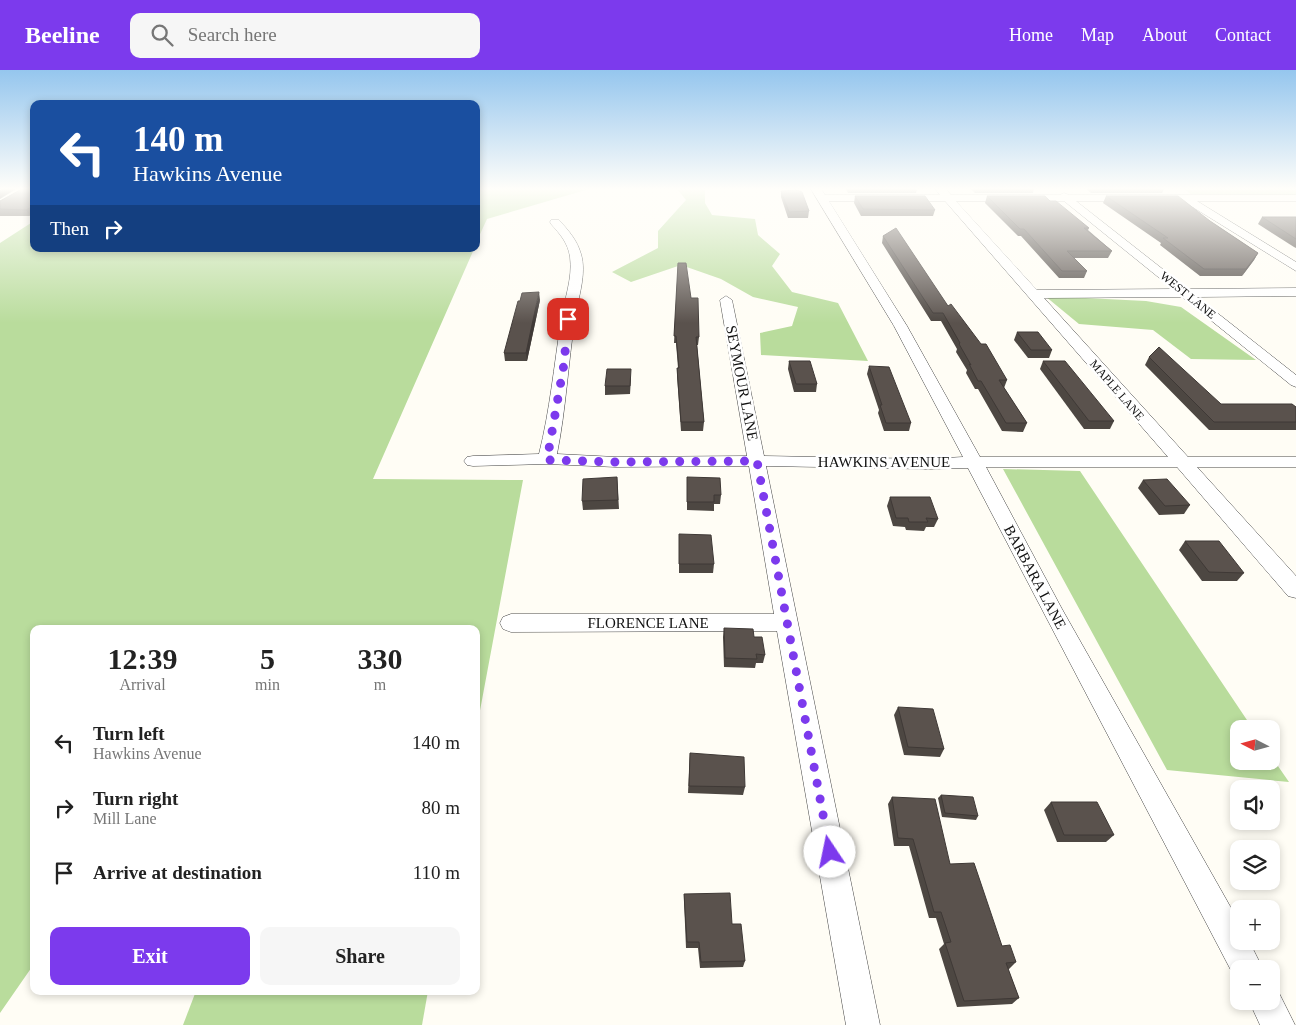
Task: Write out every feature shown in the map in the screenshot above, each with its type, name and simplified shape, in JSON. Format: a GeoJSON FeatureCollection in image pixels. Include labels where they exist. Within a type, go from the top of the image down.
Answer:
{"type":"FeatureCollection","features":[{"type":"Feature","properties":{"kind":"street"},"geometry":{"type":"LineString","coordinates":[[547,460],[556,419],[571,299],[576,277],[576,256],[566,234]]}},
{"type":"Feature","properties":{"kind":"street","name":"BARBARA LANE"},"geometry":{"type":"LineString","coordinates":[[843,234],[884,299],[974,462],[1242,960]]}},
{"type":"Feature","properties":{"kind":"street","name":"MAPLE LANE"},"geometry":{"type":"LineString","coordinates":[[979,234],[1296,590]]}},
{"type":"Feature","properties":{"kind":"street","name":"WEST LANE"},"geometry":{"type":"LineString","coordinates":[[1112,234],[1296,382]]}},
{"type":"Feature","properties":{"kind":"street"},"geometry":{"type":"LineString","coordinates":[[1243,234],[1296,267]]}},
{"type":"Feature","properties":{"kind":"street"},"geometry":{"type":"LineString","coordinates":[[1032,294],[1296,292]]}},
{"type":"Feature","properties":{"kind":"street","name":"SEYMOUR LANE"},"geometry":{"type":"LineString","coordinates":[[726,300],[864,1025]]}},
{"type":"Feature","properties":{"kind":"street","name":"HAWKINS AVENUE"},"geometry":{"type":"LineString","coordinates":[[473,461],[757,461],[918,464],[974,462],[1296,462]]}},
{"type":"Feature","properties":{"kind":"street","name":"FLORENCE LANE"},"geometry":{"type":"LineString","coordinates":[[511,623],[786,622]]}},
{"type":"Feature","properties":{"kind":"street"},"geometry":{"type":"LineString","coordinates":[[1270,1010],[1278,1025]]}},
{"type":"Feature","properties":{"kind":"green space"},"geometry":{"type":"Polygon","coordinates":[[[15,234],[30,234],[30,252],[473,252],[373,479],[523,480],[480,711],[480,625],[30,625],[30,970],[0,1013],[0,243],[15,234]]]}},
{"type":"Feature","properties":{"kind":"green space"},"geometry":{"type":"Polygon","coordinates":[[[658,234],[758,234],[780,254],[772,266],[792,292],[838,303],[868,361],[761,355],[760,333],[792,326],[798,307],[753,297],[721,279],[681,265],[631,282],[612,272],[658,248],[658,234]]]}},
{"type":"Feature","properties":{"kind":"green space"},"geometry":{"type":"Polygon","coordinates":[[[1045,296],[1146,301],[1181,307],[1256,360],[1191,359],[1153,330],[1079,324],[1045,296]]]}},
{"type":"Feature","properties":{"kind":"green space"},"geometry":{"type":"Polygon","coordinates":[[[1003,469],[1080,471],[1247,720],[1230,720],[1230,770],[1280,769],[1289,782],[1167,770],[1003,469]]]}},
{"type":"Feature","properties":{"kind":"green space"},"geometry":{"type":"Polygon","coordinates":[[[194,995],[427,995],[422,1025],[183,1025],[194,995]]]}},
{"type":"Feature","properties":{"kind":"building"},"geometry":{"type":"Polygon","coordinates":[[[887,234],[900,234],[948,306],[951,304],[981,344],[986,344],[1007,380],[999,380],[1027,423],[1006,423],[981,381],[978,381],[943,313],[933,313],[883,236],[887,234]]]}},
{"type":"Feature","properties":{"kind":"building"},"geometry":{"type":"Polygon","coordinates":[[[1028,234],[1091,234],[1112,251],[1067,251],[1087,271],[1062,271],[1028,234]]]}},
{"type":"Feature","properties":{"kind":"building"},"geometry":{"type":"Polygon","coordinates":[[[1161,234],[1229,234],[1258,253],[1246,269],[1204,269],[1163,238],[1168,238],[1161,234]]]}},
{"type":"Feature","properties":{"kind":"building"},"geometry":{"type":"Polygon","coordinates":[[[1288,234],[1296,234],[1296,239],[1288,234]]]}},
{"type":"Feature","properties":{"kind":"building"},"geometry":{"type":"Polygon","coordinates":[[[678,263],[686,263],[691,298],[698,298],[699,337],[696,337],[704,422],[681,422],[677,368],[679,368],[676,336],[674,336],[678,263]]]}},
{"type":"Feature","properties":{"kind":"building"},"geometry":{"type":"Polygon","coordinates":[[[539,292],[526,353],[504,353],[518,301],[520,301],[522,293],[539,292]]]}},
{"type":"Feature","properties":{"kind":"building"},"geometry":{"type":"Polygon","coordinates":[[[1017,332],[1038,332],[1052,350],[1031,350],[1017,332]]]}},
{"type":"Feature","properties":{"kind":"building"},"geometry":{"type":"Polygon","coordinates":[[[1159,347],[1221,404],[1292,404],[1296,407],[1296,422],[1214,422],[1149,357],[1159,347]]]}},
{"type":"Feature","properties":{"kind":"building"},"geometry":{"type":"Polygon","coordinates":[[[789,361],[810,361],[817,384],[796,384],[789,361]]]}},
{"type":"Feature","properties":{"kind":"building"},"geometry":{"type":"Polygon","coordinates":[[[1043,361],[1065,361],[1114,421],[1089,421],[1043,361]]]}},
{"type":"Feature","properties":{"kind":"building"},"geometry":{"type":"Polygon","coordinates":[[[869,366],[889,367],[911,423],[886,423],[869,366]]]}},
{"type":"Feature","properties":{"kind":"building"},"geometry":{"type":"Polygon","coordinates":[[[607,369],[631,369],[630,386],[605,386],[607,369]]]}},
{"type":"Feature","properties":{"kind":"building"},"geometry":{"type":"Polygon","coordinates":[[[617,477],[618,500],[582,501],[583,479],[617,477]]]}},
{"type":"Feature","properties":{"kind":"building"},"geometry":{"type":"Polygon","coordinates":[[[687,477],[720,478],[721,495],[714,495],[714,502],[687,502],[687,477]]]}},
{"type":"Feature","properties":{"kind":"building"},"geometry":{"type":"Polygon","coordinates":[[[1167,479],[1190,505],[1165,506],[1143,480],[1167,479]]]}},
{"type":"Feature","properties":{"kind":"building"},"geometry":{"type":"Polygon","coordinates":[[[890,497],[930,497],[938,519],[926,518],[928,522],[909,522],[908,518],[896,518],[890,497]]]}},
{"type":"Feature","properties":{"kind":"building"},"geometry":{"type":"Polygon","coordinates":[[[679,534],[711,535],[714,564],[679,564],[679,534]]]}},
{"type":"Feature","properties":{"kind":"building"},"geometry":{"type":"Polygon","coordinates":[[[1185,541],[1219,541],[1244,573],[1209,572],[1185,541]]]}},
{"type":"Feature","properties":{"kind":"building"},"geometry":{"type":"Polygon","coordinates":[[[724,628],[753,629],[754,637],[762,637],[765,655],[756,654],[757,659],[725,658],[724,628]]]}},
{"type":"Feature","properties":{"kind":"building"},"geometry":{"type":"Polygon","coordinates":[[[898,707],[933,709],[944,749],[908,747],[898,707]]]}},
{"type":"Feature","properties":{"kind":"building"},"geometry":{"type":"Polygon","coordinates":[[[690,753],[744,757],[745,787],[689,786],[690,753]]]}},
{"type":"Feature","properties":{"kind":"building"},"geometry":{"type":"Polygon","coordinates":[[[941,795],[973,797],[978,816],[945,813],[941,795]]]}},
{"type":"Feature","properties":{"kind":"building"},"geometry":{"type":"Polygon","coordinates":[[[892,797],[935,799],[950,864],[974,863],[1002,946],[1010,945],[1016,962],[1006,963],[1019,998],[964,1001],[945,943],[951,942],[941,912],[934,912],[913,839],[898,838],[892,797]]]}},
{"type":"Feature","properties":{"kind":"building"},"geometry":{"type":"Polygon","coordinates":[[[1051,802],[1097,802],[1114,835],[1064,835],[1051,802]]]}},
{"type":"Feature","properties":{"kind":"building"},"geometry":{"type":"Polygon","coordinates":[[[730,893],[732,924],[741,924],[745,961],[701,962],[699,942],[687,942],[684,894],[730,893]]]}},
{"type":"Feature","properties":{"kind":"route"},"geometry":{"type":"LineString","coordinates":[[568,319],[556,419],[547,460],[599,460],[616,462],[646,460],[757,461],[830,852]]}}]}
